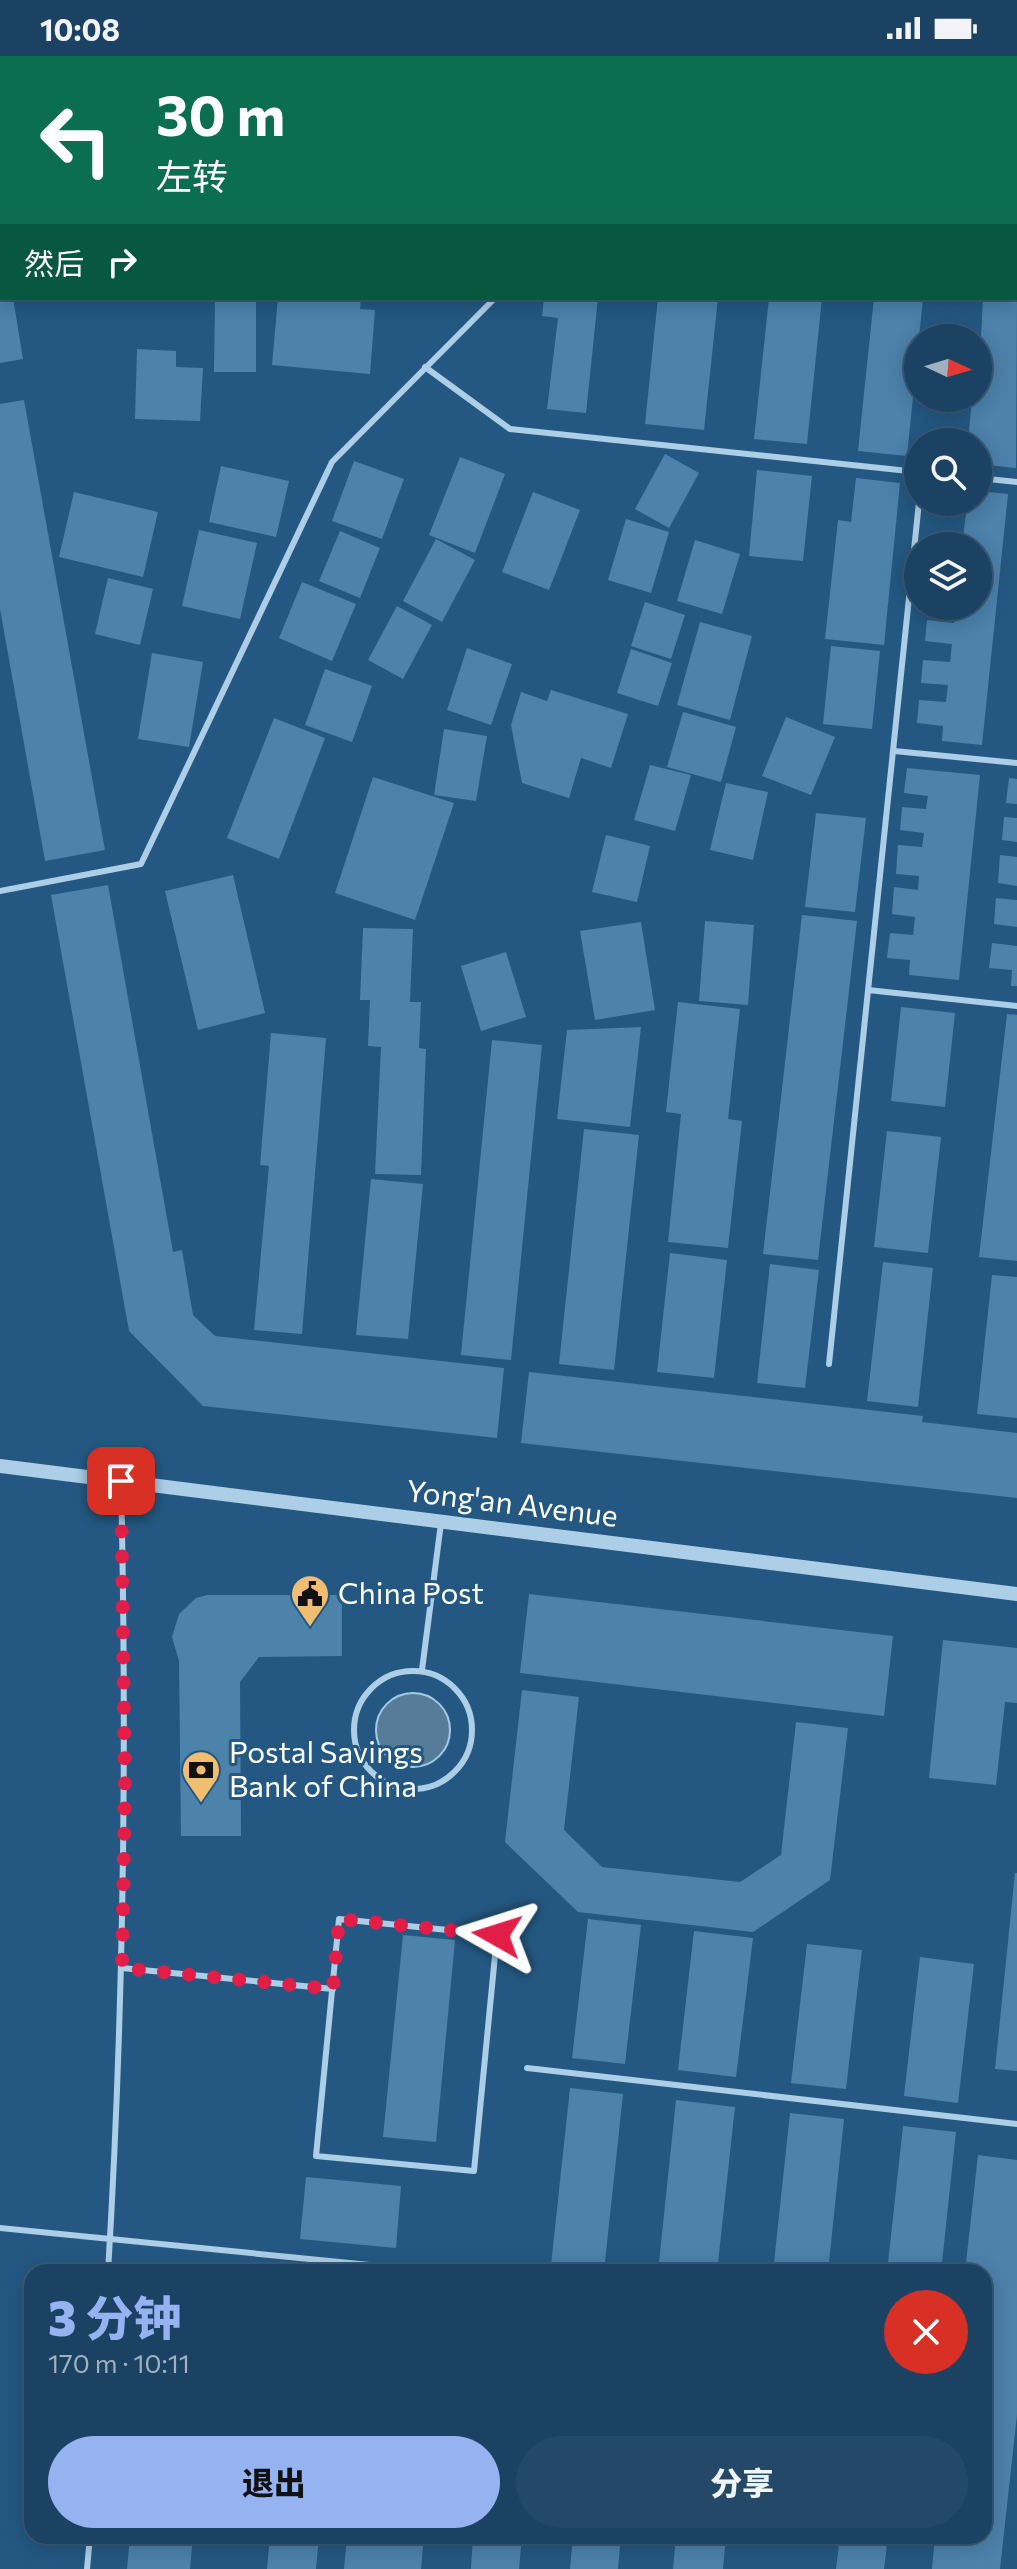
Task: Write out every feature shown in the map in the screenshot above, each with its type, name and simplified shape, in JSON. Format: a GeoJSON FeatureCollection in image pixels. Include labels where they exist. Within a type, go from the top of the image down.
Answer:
{"type":"FeatureCollection","features":[{"type":"Feature","properties":{"kind":"street","name":"Yong'an Avenue"},"geometry":{"type":"LineString","coordinates":[[0,1466],[1017,1594]]}},
{"type":"Feature","properties":{"kind":"lane"},"geometry":{"type":"LineString","coordinates":[[0,891],[141,864],[332,462],[493,300]]}},
{"type":"Feature","properties":{"kind":"lane"},"geometry":{"type":"LineString","coordinates":[[425,367],[510,429],[904,471]]}},
{"type":"Feature","properties":{"kind":"lane"},"geometry":{"type":"LineString","coordinates":[[992,479],[1017,482]]}},
{"type":"Feature","properties":{"kind":"lane"},"geometry":{"type":"LineString","coordinates":[[829,1364],[918,516]]}},
{"type":"Feature","properties":{"kind":"lane"},"geometry":{"type":"LineString","coordinates":[[894,751],[1017,763]]}},
{"type":"Feature","properties":{"kind":"lane"},"geometry":{"type":"LineString","coordinates":[[868,990],[1017,1006]]}},
{"type":"Feature","properties":{"kind":"lane"},"geometry":{"type":"LineString","coordinates":[[108,2264],[122,1968],[125,1786],[121,1481]]}},
{"type":"Feature","properties":{"kind":"lane"},"geometry":{"type":"LineString","coordinates":[[422,1670],[441,1521]]}},
{"type":"Feature","properties":{"kind":"lane"},"geometry":{"type":"LineString","coordinates":[[422,1670],[445,1679],[462,1696],[472,1719],[471,1743],[464,1759],[439,1783],[422,1789],[398,1787],[375,1775],[359,1755],[354,1730],[359,1705],[374,1684],[396,1672],[422,1670]]}},
{"type":"Feature","properties":{"kind":"lane"},"geometry":{"type":"LineString","coordinates":[[339,1919],[497,1935],[474,2171],[316,2156],[333,1989],[339,1919]]}},
{"type":"Feature","properties":{"kind":"lane"},"geometry":{"type":"LineString","coordinates":[[122,1968],[333,1989]]}},
{"type":"Feature","properties":{"kind":"lane"},"geometry":{"type":"LineString","coordinates":[[527,2068],[1017,2124]]}},
{"type":"Feature","properties":{"kind":"lane"},"geometry":{"type":"LineString","coordinates":[[0,2228],[360,2264]]}},
{"type":"Feature","properties":{"kind":"lane"},"geometry":{"type":"LineString","coordinates":[[87,2569],[89,2544]]}},
{"type":"Feature","properties":{"kind":"water"},"geometry":{"type":"Polygon","coordinates":[[[413,1693],[427,1696],[439,1704],[447,1716],[450,1730],[447,1744],[439,1756],[427,1764],[413,1767],[399,1764],[387,1756],[379,1744],[376,1730],[379,1716],[387,1704],[399,1696],[413,1693]]]}},
{"type":"Feature","properties":{"kind":"building"},"geometry":{"type":"Polygon","coordinates":[[[0,300],[13,300],[23,359],[0,363],[0,300]]]}},
{"type":"Feature","properties":{"kind":"building"},"geometry":{"type":"Polygon","coordinates":[[[215,300],[256,300],[256,372],[214,372],[215,300]]]}},
{"type":"Feature","properties":{"kind":"building"},"geometry":{"type":"Polygon","coordinates":[[[278,300],[361,300],[360,309],[375,310],[370,374],[272,365],[278,300]]]}},
{"type":"Feature","properties":{"kind":"building"},"geometry":{"type":"Polygon","coordinates":[[[544,300],[598,300],[586,413],[547,409],[558,318],[542,316],[544,300]]]}},
{"type":"Feature","properties":{"kind":"building"},"geometry":{"type":"Polygon","coordinates":[[[658,300],[718,300],[704,430],[645,424],[658,300]]]}},
{"type":"Feature","properties":{"kind":"building"},"geometry":{"type":"Polygon","coordinates":[[[769,300],[822,300],[807,444],[754,439],[769,300]]]}},
{"type":"Feature","properties":{"kind":"building"},"geometry":{"type":"Polygon","coordinates":[[[874,300],[923,300],[920,324],[904,324],[904,412],[911,412],[910,428],[904,428],[904,456],[858,451],[874,300]]]}},
{"type":"Feature","properties":{"kind":"building"},"geometry":{"type":"Polygon","coordinates":[[[983,300],[1017,300],[1016,468],[992,465],[992,428],[969,428],[971,412],[992,412],[992,324],[982,324],[983,300]]]}},
{"type":"Feature","properties":{"kind":"building"},"geometry":{"type":"Polygon","coordinates":[[[137,349],[176,351],[176,367],[203,368],[200,421],[135,419],[137,349]]]}},
{"type":"Feature","properties":{"kind":"building"},"geometry":{"type":"Polygon","coordinates":[[[24,400],[105,850],[45,861],[0,609],[0,404],[24,400]]]}},
{"type":"Feature","properties":{"kind":"building"},"geometry":{"type":"Polygon","coordinates":[[[665,454],[699,473],[669,528],[635,509],[665,454]]]}},
{"type":"Feature","properties":{"kind":"building"},"geometry":{"type":"Polygon","coordinates":[[[460,457],[505,474],[475,553],[429,535],[460,457]]]}},
{"type":"Feature","properties":{"kind":"building"},"geometry":{"type":"Polygon","coordinates":[[[354,461],[404,479],[382,539],[332,521],[354,461]]]}},
{"type":"Feature","properties":{"kind":"building"},"geometry":{"type":"Polygon","coordinates":[[[221,466],[289,481],[276,537],[209,522],[221,466]]]}},
{"type":"Feature","properties":{"kind":"building"},"geometry":{"type":"Polygon","coordinates":[[[757,470],[812,476],[803,561],[749,556],[757,470]]]}},
{"type":"Feature","properties":{"kind":"building"},"geometry":{"type":"Polygon","coordinates":[[[856,478],[900,483],[884,645],[825,639],[838,520],[851,522],[856,478]]]}},
{"type":"Feature","properties":{"kind":"building"},"geometry":{"type":"Polygon","coordinates":[[[74,492],[158,512],[143,577],[59,557],[74,492]]]}},
{"type":"Feature","properties":{"kind":"building"},"geometry":{"type":"Polygon","coordinates":[[[533,492],[580,510],[549,590],[502,572],[533,492]]]}},
{"type":"Feature","properties":{"kind":"building"},"geometry":{"type":"Polygon","coordinates":[[[992,492],[1008,494],[982,745],[942,741],[943,726],[917,723],[919,700],[946,702],[948,685],[921,683],[923,660],[950,662],[952,644],[925,641],[927,620],[954,623],[954,620],[992,620],[992,532],[964,532],[966,516],[992,516],[992,492]]]}},
{"type":"Feature","properties":{"kind":"building"},"geometry":{"type":"Polygon","coordinates":[[[626,519],[669,532],[651,593],[608,580],[626,519]]]}},
{"type":"Feature","properties":{"kind":"building"},"geometry":{"type":"Polygon","coordinates":[[[199,530],[257,543],[240,619],[182,606],[199,530]]]}},
{"type":"Feature","properties":{"kind":"building"},"geometry":{"type":"Polygon","coordinates":[[[340,531],[380,548],[360,598],[319,581],[340,531]]]}},
{"type":"Feature","properties":{"kind":"building"},"geometry":{"type":"Polygon","coordinates":[[[436,539],[475,560],[442,622],[403,601],[436,539]]]}},
{"type":"Feature","properties":{"kind":"building"},"geometry":{"type":"Polygon","coordinates":[[[695,540],[740,554],[722,614],[677,601],[695,540]]]}},
{"type":"Feature","properties":{"kind":"building"},"geometry":{"type":"Polygon","coordinates":[[[108,578],[153,589],[140,645],[95,634],[108,578]]]}},
{"type":"Feature","properties":{"kind":"building"},"geometry":{"type":"Polygon","coordinates":[[[302,582],[356,604],[332,661],[279,638],[302,582]]]}},
{"type":"Feature","properties":{"kind":"building"},"geometry":{"type":"Polygon","coordinates":[[[645,602],[685,615],[671,659],[631,646],[645,602]]]}},
{"type":"Feature","properties":{"kind":"building"},"geometry":{"type":"Polygon","coordinates":[[[397,606],[432,625],[403,679],[368,660],[397,606]]]}},
{"type":"Feature","properties":{"kind":"building"},"geometry":{"type":"Polygon","coordinates":[[[700,622],[752,636],[730,720],[677,705],[700,622]]]}},
{"type":"Feature","properties":{"kind":"building"},"geometry":{"type":"Polygon","coordinates":[[[831,646],[880,651],[872,729],[823,724],[831,646]]]}},
{"type":"Feature","properties":{"kind":"building"},"geometry":{"type":"Polygon","coordinates":[[[467,648],[512,664],[491,725],[447,710],[467,648]]]}},
{"type":"Feature","properties":{"kind":"building"},"geometry":{"type":"Polygon","coordinates":[[[631,649],[672,663],[658,706],[617,693],[631,649]]]}},
{"type":"Feature","properties":{"kind":"building"},"geometry":{"type":"Polygon","coordinates":[[[152,653],[203,662],[189,747],[138,739],[152,653]]]}},
{"type":"Feature","properties":{"kind":"building"},"geometry":{"type":"Polygon","coordinates":[[[325,669],[372,686],[352,742],[305,725],[325,669]]]}},
{"type":"Feature","properties":{"kind":"building"},"geometry":{"type":"Polygon","coordinates":[[[551,690],[628,714],[611,768],[581,758],[569,798],[522,783],[511,725],[521,692],[547,701],[551,690]]]}},
{"type":"Feature","properties":{"kind":"building"},"geometry":{"type":"Polygon","coordinates":[[[683,712],[736,727],[721,782],[667,767],[683,712]]]}},
{"type":"Feature","properties":{"kind":"building"},"geometry":{"type":"Polygon","coordinates":[[[786,717],[835,737],[811,795],[762,776],[786,717]]]}},
{"type":"Feature","properties":{"kind":"building"},"geometry":{"type":"Polygon","coordinates":[[[274,718],[325,738],[279,859],[227,838],[274,718]]]}},
{"type":"Feature","properties":{"kind":"building"},"geometry":{"type":"Polygon","coordinates":[[[444,729],[487,736],[476,801],[434,795],[444,729]]]}},
{"type":"Feature","properties":{"kind":"building"},"geometry":{"type":"Polygon","coordinates":[[[650,765],[691,775],[675,831],[634,820],[650,765]]]}},
{"type":"Feature","properties":{"kind":"building"},"geometry":{"type":"Polygon","coordinates":[[[907,768],[980,775],[959,980],[909,975],[910,960],[887,958],[890,933],[913,935],[915,917],[892,914],[894,887],[918,890],[919,876],[896,874],[898,845],[922,847],[924,833],[900,830],[902,807],[926,809],[928,796],[904,793],[907,768]]]}},
{"type":"Feature","properties":{"kind":"building"},"geometry":{"type":"Polygon","coordinates":[[[373,777],[454,803],[415,920],[335,893],[373,777]]]}},
{"type":"Feature","properties":{"kind":"building"},"geometry":{"type":"Polygon","coordinates":[[[1009,778],[1017,779],[1017,804],[1006,803],[1009,778]]]}},
{"type":"Feature","properties":{"kind":"building"},"geometry":{"type":"Polygon","coordinates":[[[726,783],[768,792],[753,860],[710,850],[726,783]]]}},
{"type":"Feature","properties":{"kind":"building"},"geometry":{"type":"Polygon","coordinates":[[[816,813],[866,818],[855,912],[805,907],[816,813]]]}},
{"type":"Feature","properties":{"kind":"building"},"geometry":{"type":"Polygon","coordinates":[[[1004,817],[1017,818],[1017,842],[1002,840],[1004,817]]]}},
{"type":"Feature","properties":{"kind":"building"},"geometry":{"type":"Polygon","coordinates":[[[606,835],[650,846],[637,902],[592,892],[606,835]]]}},
{"type":"Feature","properties":{"kind":"building"},"geometry":{"type":"Polygon","coordinates":[[[1000,855],[1017,857],[1017,886],[998,883],[1000,855]]]}},
{"type":"Feature","properties":{"kind":"building"},"geometry":{"type":"Polygon","coordinates":[[[233,875],[265,1013],[198,1030],[165,891],[233,875]]]}},
{"type":"Feature","properties":{"kind":"building"},"geometry":{"type":"Polygon","coordinates":[[[108,885],[173,1252],[182,1250],[193,1315],[215,1336],[504,1368],[497,1438],[203,1406],[129,1331],[51,895],[108,885]]]}},
{"type":"Feature","properties":{"kind":"building"},"geometry":{"type":"Polygon","coordinates":[[[996,898],[1017,900],[1017,927],[994,924],[996,898]]]}},
{"type":"Feature","properties":{"kind":"building"},"geometry":{"type":"Polygon","coordinates":[[[802,915],[857,921],[818,1260],[763,1254],[802,915]]]}},
{"type":"Feature","properties":{"kind":"building"},"geometry":{"type":"Polygon","coordinates":[[[705,921],[754,925],[748,1005],[699,1001],[705,921]]]}},
{"type":"Feature","properties":{"kind":"building"},"geometry":{"type":"Polygon","coordinates":[[[641,922],[655,1010],[595,1020],[580,931],[641,922]]]}},
{"type":"Feature","properties":{"kind":"building"},"geometry":{"type":"Polygon","coordinates":[[[363,928],[413,929],[410,1002],[421,1002],[419,1048],[426,1049],[421,1175],[375,1174],[381,1047],[368,1046],[370,1000],[360,1000],[363,928]]]}},
{"type":"Feature","properties":{"kind":"building"},"geometry":{"type":"Polygon","coordinates":[[[992,943],[1017,946],[1017,986],[1011,986],[1012,970],[989,968],[992,943]]]}},
{"type":"Feature","properties":{"kind":"building"},"geometry":{"type":"Polygon","coordinates":[[[506,952],[526,1017],[481,1031],[461,966],[506,952]]]}},
{"type":"Feature","properties":{"kind":"building"},"geometry":{"type":"Polygon","coordinates":[[[678,1002],[740,1009],[728,1119],[742,1121],[728,1248],[668,1242],[681,1114],[666,1112],[678,1002]]]}},
{"type":"Feature","properties":{"kind":"building"},"geometry":{"type":"Polygon","coordinates":[[[901,1007],[955,1013],[945,1107],[891,1101],[901,1007]]]}},
{"type":"Feature","properties":{"kind":"building"},"geometry":{"type":"Polygon","coordinates":[[[1007,1014],[1017,1015],[1017,1261],[979,1257],[1007,1014]]]}},
{"type":"Feature","properties":{"kind":"building"},"geometry":{"type":"Polygon","coordinates":[[[641,1027],[630,1127],[557,1119],[567,1030],[641,1027]]]}},
{"type":"Feature","properties":{"kind":"building"},"geometry":{"type":"Polygon","coordinates":[[[271,1033],[326,1038],[302,1334],[254,1330],[269,1166],[260,1165],[271,1033]]]}},
{"type":"Feature","properties":{"kind":"building"},"geometry":{"type":"Polygon","coordinates":[[[492,1040],[542,1045],[511,1360],[461,1355],[492,1040]]]}},
{"type":"Feature","properties":{"kind":"building"},"geometry":{"type":"Polygon","coordinates":[[[584,1129],[639,1135],[614,1370],[559,1364],[584,1129]]]}},
{"type":"Feature","properties":{"kind":"building"},"geometry":{"type":"Polygon","coordinates":[[[887,1131],[941,1137],[928,1253],[874,1247],[887,1131]]]}},
{"type":"Feature","properties":{"kind":"building"},"geometry":{"type":"Polygon","coordinates":[[[371,1179],[423,1184],[408,1339],[356,1335],[371,1179]]]}},
{"type":"Feature","properties":{"kind":"building"},"geometry":{"type":"Polygon","coordinates":[[[670,1253],[727,1260],[714,1378],[657,1372],[670,1253]]]}},
{"type":"Feature","properties":{"kind":"building"},"geometry":{"type":"Polygon","coordinates":[[[883,1262],[933,1268],[918,1407],[867,1401],[883,1262]]]}},
{"type":"Feature","properties":{"kind":"building"},"geometry":{"type":"Polygon","coordinates":[[[770,1264],[819,1270],[805,1388],[757,1383],[770,1264]]]}},
{"type":"Feature","properties":{"kind":"building"},"geometry":{"type":"Polygon","coordinates":[[[992,1275],[1017,1277],[1017,1418],[977,1414],[992,1275]]]}},
{"type":"Feature","properties":{"kind":"building"},"geometry":{"type":"Polygon","coordinates":[[[529,1372],[923,1416],[922,1422],[1017,1433],[1017,1498],[521,1443],[529,1372]]]}},
{"type":"Feature","properties":{"kind":"building"},"geometry":{"type":"Polygon","coordinates":[[[529,1594],[893,1636],[884,1716],[520,1673],[529,1594]]]}},
{"type":"Feature","properties":{"kind":"building"},"geometry":{"type":"Polygon","coordinates":[[[207,1595],[342,1595],[342,1656],[259,1657],[240,1682],[241,1836],[181,1836],[179,1661],[172,1637],[179,1614],[196,1598],[207,1595]]]}},
{"type":"Feature","properties":{"kind":"building"},"geometry":{"type":"Polygon","coordinates":[[[943,1640],[1017,1648],[1017,1703],[1005,1702],[996,1785],[929,1778],[943,1640]]]}},
{"type":"Feature","properties":{"kind":"building"},"geometry":{"type":"Polygon","coordinates":[[[522,1690],[579,1697],[564,1830],[602,1867],[740,1882],[781,1855],[796,1722],[848,1728],[830,1880],[753,1932],[578,1912],[505,1842],[522,1690]]]}},
{"type":"Feature","properties":{"kind":"building"},"geometry":{"type":"Polygon","coordinates":[[[1017,1873],[1017,2071],[995,2069],[1017,1873]]]}},
{"type":"Feature","properties":{"kind":"building"},"geometry":{"type":"Polygon","coordinates":[[[588,1919],[641,1925],[625,2064],[572,2058],[588,1919]]]}},
{"type":"Feature","properties":{"kind":"building"},"geometry":{"type":"Polygon","coordinates":[[[694,1931],[753,1938],[736,2077],[678,2070],[694,1931]]]}},
{"type":"Feature","properties":{"kind":"building"},"geometry":{"type":"Polygon","coordinates":[[[403,1935],[455,1940],[436,2142],[383,2137],[403,1935]]]}},
{"type":"Feature","properties":{"kind":"building"},"geometry":{"type":"Polygon","coordinates":[[[807,1944],[862,1950],[846,2089],[791,2083],[807,1944]]]}},
{"type":"Feature","properties":{"kind":"building"},"geometry":{"type":"Polygon","coordinates":[[[920,1957],[974,1964],[958,2103],[904,2096],[920,1957]]]}},
{"type":"Feature","properties":{"kind":"building"},"geometry":{"type":"Polygon","coordinates":[[[570,2088],[623,2094],[605,2264],[551,2264],[570,2088]]]}},
{"type":"Feature","properties":{"kind":"building"},"geometry":{"type":"Polygon","coordinates":[[[676,2100],[735,2107],[718,2264],[659,2264],[676,2100]]]}},
{"type":"Feature","properties":{"kind":"building"},"geometry":{"type":"Polygon","coordinates":[[[790,2113],[844,2119],[829,2264],[774,2264],[790,2113]]]}},
{"type":"Feature","properties":{"kind":"building"},"geometry":{"type":"Polygon","coordinates":[[[903,2126],[956,2132],[942,2264],[888,2264],[903,2126]]]}},
{"type":"Feature","properties":{"kind":"building"},"geometry":{"type":"Polygon","coordinates":[[[978,2155],[1017,2160],[1017,2415],[1000,2569],[932,2569],[934,2544],[992,2544],[992,2264],[966,2264],[978,2155]]]}},
{"type":"Feature","properties":{"kind":"building"},"geometry":{"type":"Polygon","coordinates":[[[306,2177],[401,2186],[396,2248],[300,2239],[306,2177]]]}},
{"type":"Feature","properties":{"kind":"building"},"geometry":{"type":"Polygon","coordinates":[[[129,2544],[192,2544],[190,2569],[127,2569],[129,2544]]]}},
{"type":"Feature","properties":{"kind":"building"},"geometry":{"type":"Polygon","coordinates":[[[269,2544],[318,2544],[316,2569],[267,2569],[269,2544]]]}},
{"type":"Feature","properties":{"kind":"building"},"geometry":{"type":"Polygon","coordinates":[[[346,2544],[423,2544],[421,2569],[344,2569],[346,2544]]]}},
{"type":"Feature","properties":{"kind":"building"},"geometry":{"type":"Polygon","coordinates":[[[473,2544],[521,2544],[519,2569],[471,2569],[473,2544]]]}},
{"type":"Feature","properties":{"kind":"building"},"geometry":{"type":"Polygon","coordinates":[[[572,2544],[620,2544],[618,2569],[570,2569],[572,2544]]]}},
{"type":"Feature","properties":{"kind":"building"},"geometry":{"type":"Polygon","coordinates":[[[675,2544],[725,2544],[723,2569],[673,2569],[675,2544]]]}},
{"type":"Feature","properties":{"kind":"building"},"geometry":{"type":"Polygon","coordinates":[[[839,2544],[887,2544],[884,2569],[836,2569],[839,2544]]]}},
{"type":"Feature","properties":{"kind":"place","name":"China Post"},"geometry":{"type":"Point","coordinates":[310,1628]}},
{"type":"Feature","properties":{"kind":"place","name":"Postal Savings Bank of China"},"geometry":{"type":"Point","coordinates":[201,1804]}},
{"type":"Feature","properties":{"kind":"route"},"geometry":{"type":"LineString","coordinates":[[121,1481],[125,1786],[122,1968],[333,1989],[339,1919],[497,1935]]}}]}
